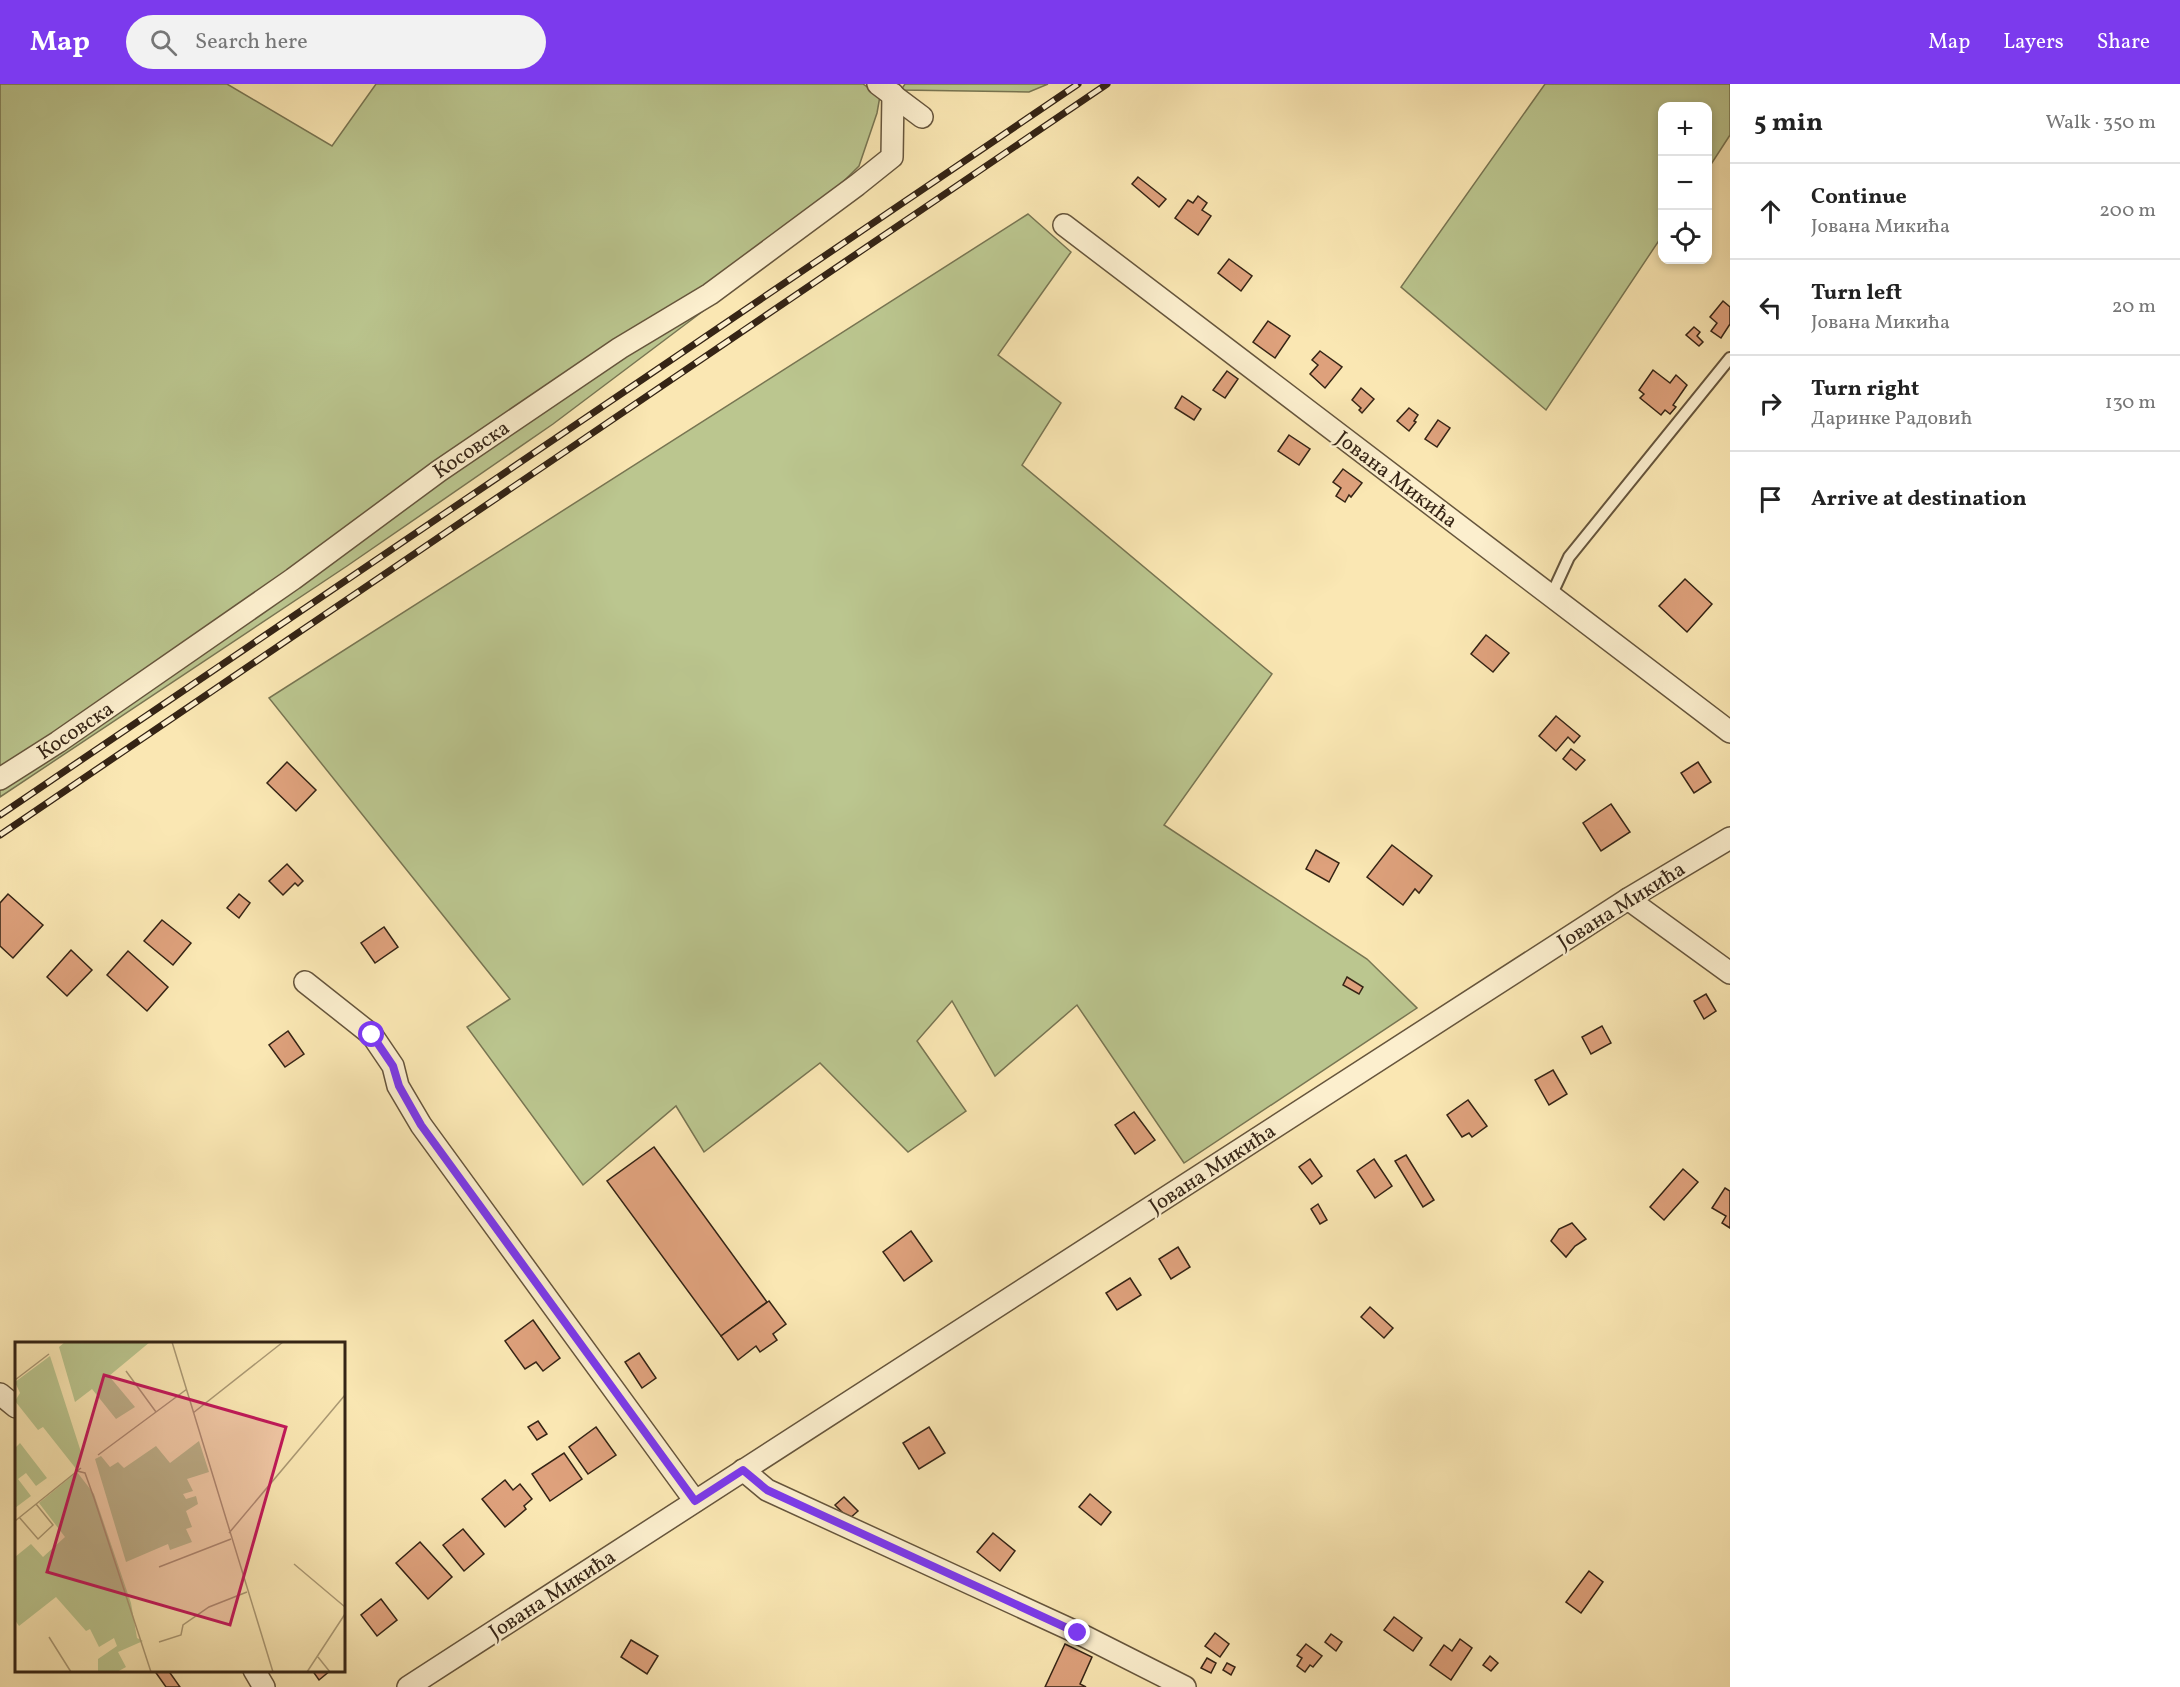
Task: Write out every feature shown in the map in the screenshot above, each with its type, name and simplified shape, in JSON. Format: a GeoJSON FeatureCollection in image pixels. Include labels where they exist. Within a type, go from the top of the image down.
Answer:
{"type":"FeatureCollection","features":[{"type":"Feature","properties":{"kind":"street"},"geometry":{"type":"LineString","coordinates":[[886,89],[922,117]]}},
{"type":"Feature","properties":{"kind":"street","name":"Косовска"},"geometry":{"type":"LineString","coordinates":[[0,779],[58,742],[283,586],[448,464],[620,348],[710,294],[857,185],[892,157],[886,89]]}},
{"type":"Feature","properties":{"kind":"street","name":"Јована Микића"},"geometry":{"type":"LineString","coordinates":[[1064,225],[1730,732]]}},
{"type":"Feature","properties":{"kind":"street","name":"Јована Микића"},"geometry":{"type":"LineString","coordinates":[[408,1687],[1628,899],[1730,838]]}},
{"type":"Feature","properties":{"kind":"street"},"geometry":{"type":"LineString","coordinates":[[1628,899],[1730,973]]}},
{"type":"Feature","properties":{"kind":"street"},"geometry":{"type":"LineString","coordinates":[[305,982],[372,1035],[393,1066],[399,1086],[421,1125],[695,1501]]}},
{"type":"Feature","properties":{"kind":"street"},"geometry":{"type":"LineString","coordinates":[[0,1394],[15,1406]]}},
{"type":"Feature","properties":{"kind":"street"},"geometry":{"type":"LineString","coordinates":[[743,1470],[767,1490],[1078,1633],[1185,1687]]}},
{"type":"Feature","properties":{"kind":"street"},"geometry":{"type":"LineString","coordinates":[[255,1672],[264,1687]]}},
{"type":"Feature","properties":{"kind":"lane"},"geometry":{"type":"LineString","coordinates":[[1551,596],[1569,557],[1730,358]]}},
{"type":"Feature","properties":{"kind":"green space"},"geometry":{"type":"Polygon","coordinates":[[[0,84],[227,84],[332,146],[376,84],[863,84],[880,96],[877,113],[859,166],[743,281],[553,424],[347,566],[0,797],[0,84]]]}},
{"type":"Feature","properties":{"kind":"green space"},"geometry":{"type":"Polygon","coordinates":[[[905,84],[1048,84],[1029,92],[901,90],[905,84]]]}},
{"type":"Feature","properties":{"kind":"green space"},"geometry":{"type":"Polygon","coordinates":[[[1545,84],[1730,84],[1730,135],[1712,163],[1712,102],[1658,102],[1658,242],[1546,410],[1401,287],[1545,84]]]}},
{"type":"Feature","properties":{"kind":"green space"},"geometry":{"type":"Polygon","coordinates":[[[1028,214],[1071,252],[998,355],[1061,403],[1022,465],[1272,674],[1164,825],[1367,959],[1417,1008],[1184,1163],[1077,1005],[995,1076],[952,1001],[917,1041],[966,1111],[908,1152],[820,1063],[704,1152],[676,1106],[583,1185],[467,1027],[510,999],[269,698],[1028,214]]]}},
{"type":"Feature","properties":{"kind":"building"},"geometry":{"type":"Polygon","coordinates":[[[1138,177],[1166,199],[1159,207],[1132,184],[1138,177]]]}},
{"type":"Feature","properties":{"kind":"building"},"geometry":{"type":"Polygon","coordinates":[[[1198,196],[1207,203],[1202,210],[1211,216],[1198,235],[1175,218],[1188,200],[1193,203],[1198,196]]]}},
{"type":"Feature","properties":{"kind":"building"},"geometry":{"type":"Polygon","coordinates":[[[1229,259],[1252,276],[1241,291],[1218,273],[1229,259]]]}},
{"type":"Feature","properties":{"kind":"building"},"geometry":{"type":"Polygon","coordinates":[[[1723,301],[1730,307],[1730,324],[1721,338],[1711,331],[1717,323],[1710,317],[1723,301]]]}},
{"type":"Feature","properties":{"kind":"building"},"geometry":{"type":"Polygon","coordinates":[[[1268,321],[1290,336],[1275,358],[1253,342],[1268,321]]]}},
{"type":"Feature","properties":{"kind":"building"},"geometry":{"type":"Polygon","coordinates":[[[1694,327],[1700,332],[1697,336],[1703,342],[1699,346],[1686,335],[1694,327]]]}},
{"type":"Feature","properties":{"kind":"building"},"geometry":{"type":"Polygon","coordinates":[[[1320,351],[1342,367],[1325,388],[1310,374],[1318,365],[1312,360],[1320,351]]]}},
{"type":"Feature","properties":{"kind":"building"},"geometry":{"type":"Polygon","coordinates":[[[1653,370],[1670,383],[1676,375],[1687,385],[1673,405],[1676,407],[1670,414],[1665,410],[1661,415],[1640,398],[1644,394],[1639,390],[1653,370]]]}},
{"type":"Feature","properties":{"kind":"building"},"geometry":{"type":"Polygon","coordinates":[[[1227,371],[1238,379],[1225,398],[1213,390],[1227,371]]]}},
{"type":"Feature","properties":{"kind":"building"},"geometry":{"type":"Polygon","coordinates":[[[1361,388],[1374,399],[1362,413],[1359,410],[1361,408],[1352,400],[1361,388]]]}},
{"type":"Feature","properties":{"kind":"building"},"geometry":{"type":"Polygon","coordinates":[[[1182,396],[1201,409],[1194,420],[1175,408],[1182,396]]]}},
{"type":"Feature","properties":{"kind":"building"},"geometry":{"type":"Polygon","coordinates":[[[1409,408],[1418,415],[1409,431],[1397,421],[1409,408]]]}},
{"type":"Feature","properties":{"kind":"building"},"geometry":{"type":"Polygon","coordinates":[[[1438,420],[1450,428],[1437,447],[1425,439],[1438,420]]]}},
{"type":"Feature","properties":{"kind":"building"},"geometry":{"type":"Polygon","coordinates":[[[1289,435],[1310,449],[1299,465],[1278,451],[1289,435]]]}},
{"type":"Feature","properties":{"kind":"building"},"geometry":{"type":"Polygon","coordinates":[[[1343,469],[1362,483],[1345,502],[1336,496],[1341,488],[1333,482],[1343,469]]]}},
{"type":"Feature","properties":{"kind":"building"},"geometry":{"type":"Polygon","coordinates":[[[1685,579],[1712,604],[1687,632],[1659,606],[1685,579]]]}},
{"type":"Feature","properties":{"kind":"building"},"geometry":{"type":"Polygon","coordinates":[[[1486,635],[1509,653],[1493,672],[1471,654],[1486,635]]]}},
{"type":"Feature","properties":{"kind":"building"},"geometry":{"type":"Polygon","coordinates":[[[1556,716],[1580,736],[1574,743],[1568,737],[1556,751],[1539,736],[1556,716]]]}},
{"type":"Feature","properties":{"kind":"building"},"geometry":{"type":"Polygon","coordinates":[[[1571,749],[1585,760],[1576,770],[1563,759],[1571,749]]]}},
{"type":"Feature","properties":{"kind":"building"},"geometry":{"type":"Polygon","coordinates":[[[287,762],[316,790],[296,811],[267,783],[287,762]]]}},
{"type":"Feature","properties":{"kind":"building"},"geometry":{"type":"Polygon","coordinates":[[[1698,762],[1711,782],[1694,793],[1681,773],[1698,762]]]}},
{"type":"Feature","properties":{"kind":"building"},"geometry":{"type":"Polygon","coordinates":[[[1611,804],[1630,832],[1601,851],[1583,823],[1611,804]]]}},
{"type":"Feature","properties":{"kind":"building"},"geometry":{"type":"Polygon","coordinates":[[[1392,845],[1432,876],[1419,893],[1415,889],[1403,905],[1367,877],[1392,845]]]}},
{"type":"Feature","properties":{"kind":"building"},"geometry":{"type":"Polygon","coordinates":[[[1316,850],[1339,863],[1329,882],[1306,869],[1316,850]]]}},
{"type":"Feature","properties":{"kind":"building"},"geometry":{"type":"Polygon","coordinates":[[[287,864],[303,881],[298,886],[295,883],[283,895],[269,881],[287,864]]]}},
{"type":"Feature","properties":{"kind":"building"},"geometry":{"type":"Polygon","coordinates":[[[8,894],[43,925],[13,958],[0,946],[0,903],[8,894]]]}},
{"type":"Feature","properties":{"kind":"building"},"geometry":{"type":"Polygon","coordinates":[[[239,894],[250,903],[239,918],[227,908],[239,894]]]}},
{"type":"Feature","properties":{"kind":"building"},"geometry":{"type":"Polygon","coordinates":[[[162,920],[191,943],[173,965],[144,941],[162,920]]]}},
{"type":"Feature","properties":{"kind":"building"},"geometry":{"type":"Polygon","coordinates":[[[384,927],[398,947],[375,963],[361,943],[384,927]]]}},
{"type":"Feature","properties":{"kind":"building"},"geometry":{"type":"Polygon","coordinates":[[[71,950],[92,970],[67,996],[47,977],[71,950]]]}},
{"type":"Feature","properties":{"kind":"building"},"geometry":{"type":"Polygon","coordinates":[[[128,951],[168,987],[147,1011],[107,975],[128,951]]]}},
{"type":"Feature","properties":{"kind":"building"},"geometry":{"type":"Polygon","coordinates":[[[1347,977],[1363,987],[1359,994],[1343,985],[1347,977]]]}},
{"type":"Feature","properties":{"kind":"building"},"geometry":{"type":"Polygon","coordinates":[[[1706,994],[1716,1011],[1704,1019],[1694,1001],[1706,994]]]}},
{"type":"Feature","properties":{"kind":"building"},"geometry":{"type":"Polygon","coordinates":[[[1602,1026],[1611,1043],[1591,1054],[1582,1037],[1602,1026]]]}},
{"type":"Feature","properties":{"kind":"building"},"geometry":{"type":"Polygon","coordinates":[[[288,1031],[304,1054],[285,1067],[269,1045],[288,1031]]]}},
{"type":"Feature","properties":{"kind":"building"},"geometry":{"type":"Polygon","coordinates":[[[1553,1070],[1567,1094],[1549,1105],[1535,1080],[1553,1070]]]}},
{"type":"Feature","properties":{"kind":"building"},"geometry":{"type":"Polygon","coordinates":[[[1468,1100],[1487,1126],[1472,1137],[1469,1133],[1462,1137],[1447,1115],[1468,1100]]]}},
{"type":"Feature","properties":{"kind":"building"},"geometry":{"type":"Polygon","coordinates":[[[1134,1112],[1155,1140],[1135,1154],[1115,1125],[1134,1112]]]}},
{"type":"Feature","properties":{"kind":"building"},"geometry":{"type":"Polygon","coordinates":[[[654,1147],[767,1302],[721,1336],[607,1181],[654,1147]]]}},
{"type":"Feature","properties":{"kind":"building"},"geometry":{"type":"Polygon","coordinates":[[[1406,1155],[1434,1200],[1423,1207],[1395,1161],[1406,1155]]]}},
{"type":"Feature","properties":{"kind":"building"},"geometry":{"type":"Polygon","coordinates":[[[1310,1159],[1322,1176],[1312,1184],[1299,1167],[1310,1159]]]}},
{"type":"Feature","properties":{"kind":"building"},"geometry":{"type":"Polygon","coordinates":[[[1374,1159],[1392,1186],[1375,1198],[1357,1171],[1374,1159]]]}},
{"type":"Feature","properties":{"kind":"building"},"geometry":{"type":"Polygon","coordinates":[[[1683,1169],[1698,1182],[1664,1220],[1650,1207],[1683,1169]]]}},
{"type":"Feature","properties":{"kind":"building"},"geometry":{"type":"Polygon","coordinates":[[[1725,1188],[1730,1191],[1730,1228],[1722,1223],[1726,1216],[1712,1208],[1725,1188]]]}},
{"type":"Feature","properties":{"kind":"building"},"geometry":{"type":"Polygon","coordinates":[[[1318,1204],[1327,1220],[1320,1224],[1311,1209],[1318,1204]]]}},
{"type":"Feature","properties":{"kind":"building"},"geometry":{"type":"Polygon","coordinates":[[[1572,1223],[1586,1239],[1575,1246],[1566,1257],[1551,1241],[1559,1229],[1572,1223]]]}},
{"type":"Feature","properties":{"kind":"building"},"geometry":{"type":"Polygon","coordinates":[[[911,1231],[932,1261],[904,1281],[883,1252],[911,1231]]]}},
{"type":"Feature","properties":{"kind":"building"},"geometry":{"type":"Polygon","coordinates":[[[1178,1247],[1190,1267],[1171,1279],[1159,1259],[1178,1247]]]}},
{"type":"Feature","properties":{"kind":"building"},"geometry":{"type":"Polygon","coordinates":[[[1130,1278],[1141,1295],[1117,1310],[1106,1293],[1130,1278]]]}},
{"type":"Feature","properties":{"kind":"building"},"geometry":{"type":"Polygon","coordinates":[[[769,1301],[786,1324],[773,1334],[777,1340],[760,1352],[756,1346],[738,1360],[721,1336],[769,1301]]]}},
{"type":"Feature","properties":{"kind":"building"},"geometry":{"type":"Polygon","coordinates":[[[1370,1307],[1393,1328],[1384,1338],[1361,1317],[1370,1307]]]}},
{"type":"Feature","properties":{"kind":"building"},"geometry":{"type":"Polygon","coordinates":[[[533,1320],[560,1358],[543,1371],[536,1362],[525,1369],[505,1341],[533,1320]]]}},
{"type":"Feature","properties":{"kind":"building"},"geometry":{"type":"Polygon","coordinates":[[[639,1353],[656,1378],[642,1388],[625,1362],[639,1353]]]}},
{"type":"Feature","properties":{"kind":"building"},"geometry":{"type":"Polygon","coordinates":[[[538,1421],[547,1434],[537,1440],[528,1427],[538,1421]]]}},
{"type":"Feature","properties":{"kind":"building"},"geometry":{"type":"Polygon","coordinates":[[[596,1427],[616,1455],[588,1474],[569,1447],[596,1427]]]}},
{"type":"Feature","properties":{"kind":"building"},"geometry":{"type":"Polygon","coordinates":[[[929,1427],[945,1453],[919,1469],[903,1443],[929,1427]]]}},
{"type":"Feature","properties":{"kind":"building"},"geometry":{"type":"Polygon","coordinates":[[[564,1453],[582,1479],[550,1501],[532,1474],[564,1453]]]}},
{"type":"Feature","properties":{"kind":"building"},"geometry":{"type":"Polygon","coordinates":[[[505,1480],[513,1490],[520,1484],[532,1499],[524,1506],[526,1509],[505,1527],[482,1499],[505,1480]]]}},
{"type":"Feature","properties":{"kind":"building"},"geometry":{"type":"Polygon","coordinates":[[[1090,1494],[1111,1512],[1101,1525],[1079,1507],[1090,1494]]]}},
{"type":"Feature","properties":{"kind":"building"},"geometry":{"type":"Polygon","coordinates":[[[844,1497],[858,1511],[849,1519],[835,1505],[844,1497]]]}},
{"type":"Feature","properties":{"kind":"building"},"geometry":{"type":"Polygon","coordinates":[[[463,1529],[484,1554],[464,1571],[443,1545],[463,1529]]]}},
{"type":"Feature","properties":{"kind":"building"},"geometry":{"type":"Polygon","coordinates":[[[993,1533],[1015,1551],[1000,1571],[977,1552],[993,1533]]]}},
{"type":"Feature","properties":{"kind":"building"},"geometry":{"type":"Polygon","coordinates":[[[420,1542],[452,1577],[428,1599],[396,1563],[420,1542]]]}},
{"type":"Feature","properties":{"kind":"building"},"geometry":{"type":"Polygon","coordinates":[[[1589,1571],[1603,1582],[1581,1613],[1566,1602],[1589,1571]]]}},
{"type":"Feature","properties":{"kind":"building"},"geometry":{"type":"Polygon","coordinates":[[[381,1599],[397,1620],[377,1636],[361,1615],[381,1599]]]}},
{"type":"Feature","properties":{"kind":"building"},"geometry":{"type":"Polygon","coordinates":[[[1394,1617],[1422,1638],[1413,1651],[1384,1630],[1394,1617]]]}},
{"type":"Feature","properties":{"kind":"building"},"geometry":{"type":"Polygon","coordinates":[[[1215,1633],[1229,1644],[1220,1657],[1205,1646],[1215,1633]]]}},
{"type":"Feature","properties":{"kind":"building"},"geometry":{"type":"Polygon","coordinates":[[[1331,1634],[1342,1642],[1336,1651],[1325,1642],[1331,1634]]]}},
{"type":"Feature","properties":{"kind":"building"},"geometry":{"type":"Polygon","coordinates":[[[1460,1639],[1472,1648],[1451,1680],[1430,1665],[1444,1645],[1452,1651],[1460,1639]]]}},
{"type":"Feature","properties":{"kind":"building"},"geometry":{"type":"Polygon","coordinates":[[[631,1640],[658,1656],[647,1674],[621,1657],[631,1640]]]}},
{"type":"Feature","properties":{"kind":"building"},"geometry":{"type":"Polygon","coordinates":[[[1065,1644],[1092,1657],[1080,1684],[1086,1687],[1045,1687],[1065,1644]]]}},
{"type":"Feature","properties":{"kind":"building"},"geometry":{"type":"Polygon","coordinates":[[[1306,1644],[1322,1656],[1313,1667],[1310,1665],[1305,1672],[1297,1666],[1302,1658],[1297,1655],[1306,1644]]]}},
{"type":"Feature","properties":{"kind":"building"},"geometry":{"type":"Polygon","coordinates":[[[1490,1656],[1498,1663],[1491,1671],[1483,1665],[1490,1656]]]}},
{"type":"Feature","properties":{"kind":"building"},"geometry":{"type":"Polygon","coordinates":[[[1207,1658],[1216,1663],[1211,1673],[1201,1668],[1207,1658]]]}},
{"type":"Feature","properties":{"kind":"building"},"geometry":{"type":"Polygon","coordinates":[[[1227,1663],[1235,1667],[1231,1675],[1223,1670],[1227,1663]]]}},
{"type":"Feature","properties":{"kind":"building"},"geometry":{"type":"Polygon","coordinates":[[[155,1672],[169,1672],[180,1687],[166,1687],[155,1672]]]}},
{"type":"Feature","properties":{"kind":"building"},"geometry":{"type":"Polygon","coordinates":[[[313,1672],[329,1672],[319,1680],[313,1672]]]}},
{"type":"Feature","properties":{"kind":"railway"},"geometry":{"type":"LineString","coordinates":[[0,815],[1078,84]]}},
{"type":"Feature","properties":{"kind":"railway"},"geometry":{"type":"LineString","coordinates":[[0,835],[1107,84]]}},
{"type":"Feature","properties":{"kind":"route"},"geometry":{"type":"LineString","coordinates":[[372,1035],[393,1066],[399,1086],[421,1125],[695,1501],[743,1470],[767,1490],[1078,1633]]}}]}
